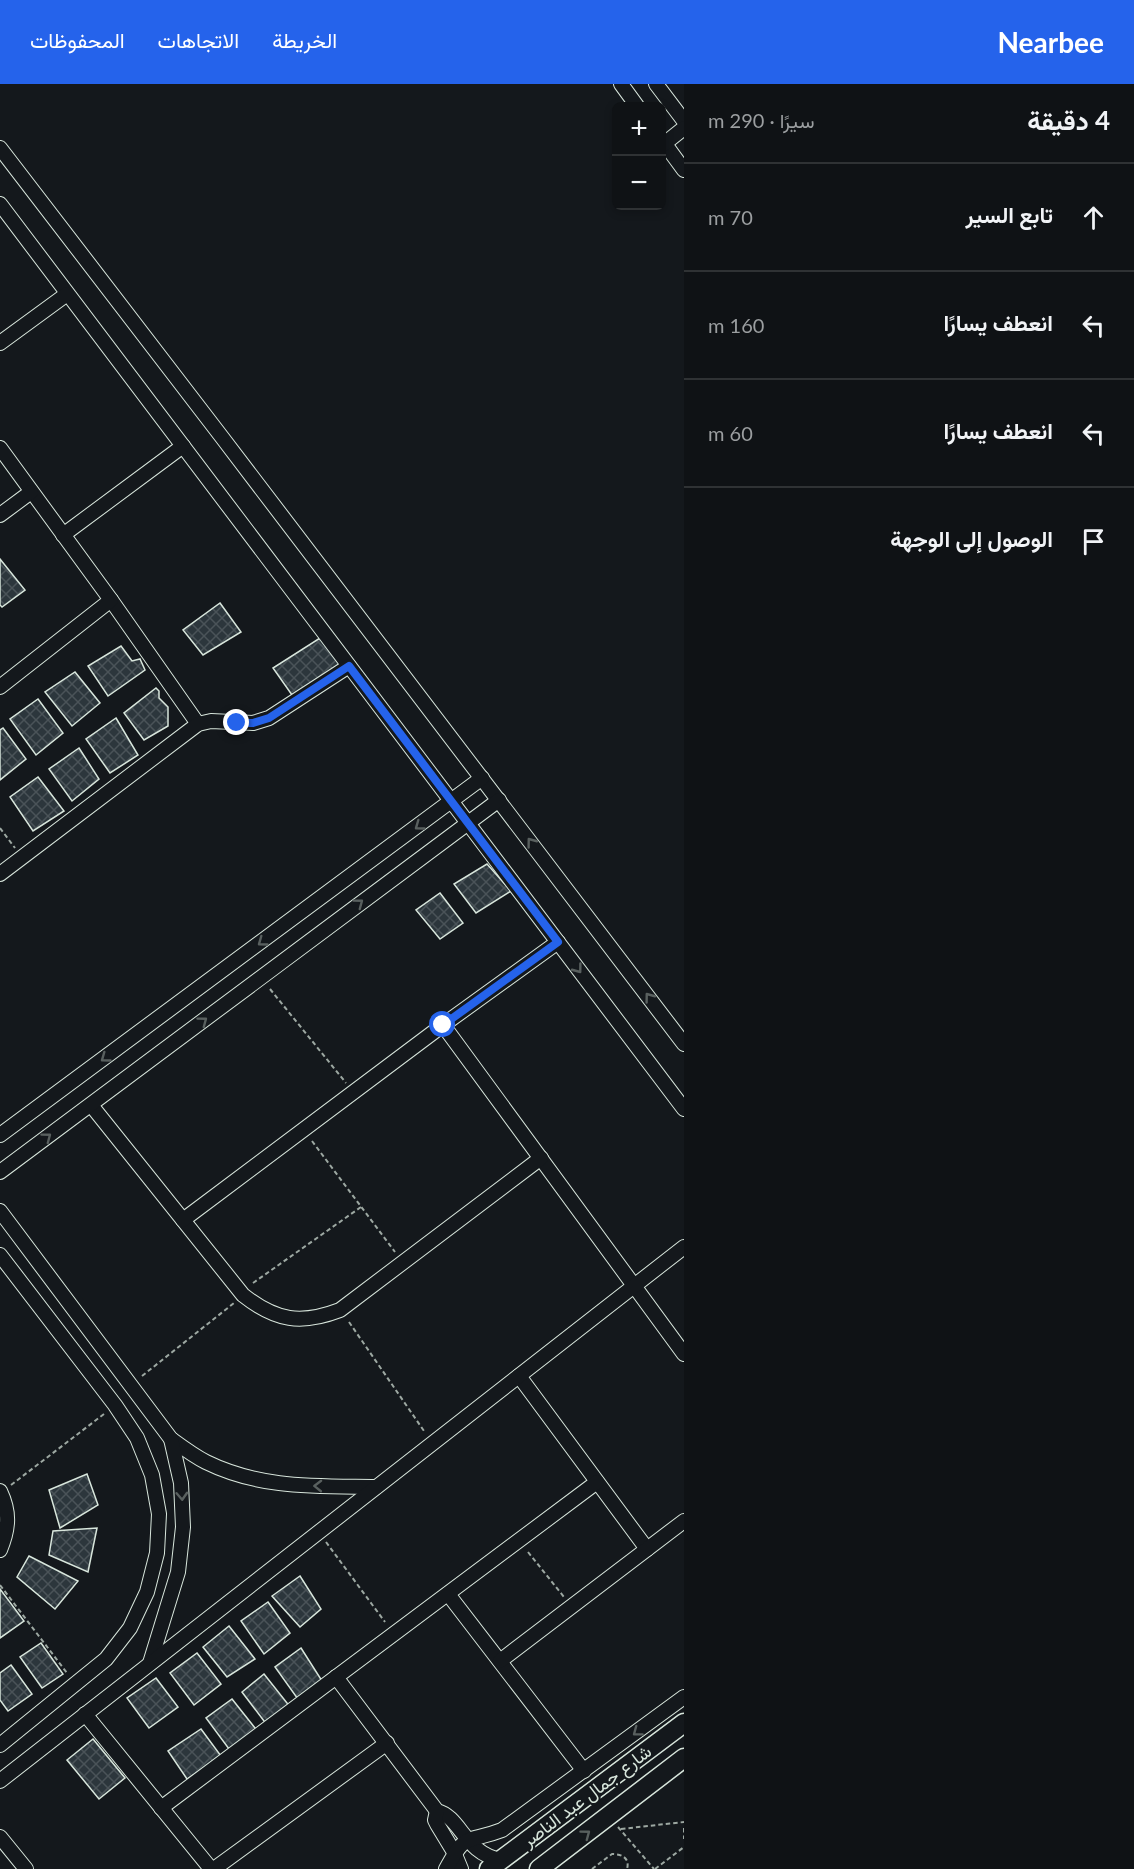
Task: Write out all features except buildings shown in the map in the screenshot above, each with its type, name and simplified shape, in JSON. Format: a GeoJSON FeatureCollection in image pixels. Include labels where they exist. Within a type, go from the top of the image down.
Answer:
{"type":"FeatureCollection","features":[{"type":"Feature","properties":{"kind":"main road","name":"شارع جمال عبد الناصر"},"geometry":{"type":"LineString","coordinates":[[495,1865],[684,1723]]}},
{"type":"Feature","properties":{"kind":"main road","name":"شارع جمال عبد الناصر"},"geometry":{"type":"LineString","coordinates":[[539,1869],[614,1823],[684,1758]]}},
{"type":"Feature","properties":{"kind":"street"},"geometry":{"type":"LineString","coordinates":[[621,84],[634,102]]}},
{"type":"Feature","properties":{"kind":"street"},"geometry":{"type":"LineString","coordinates":[[656,84],[684,121]]}},
{"type":"Feature","properties":{"kind":"street"},"geometry":{"type":"LineString","coordinates":[[666,140],[684,128]]}},
{"type":"Feature","properties":{"kind":"street"},"geometry":{"type":"LineString","coordinates":[[666,145],[682,164]]}},
{"type":"Feature","properties":{"kind":"street"},"geometry":{"type":"LineString","coordinates":[[0,148],[684,1044]]}},
{"type":"Feature","properties":{"kind":"street"},"geometry":{"type":"LineString","coordinates":[[0,204],[684,1109]]}},
{"type":"Feature","properties":{"kind":"street"},"geometry":{"type":"LineString","coordinates":[[0,343],[68,294]]}},
{"type":"Feature","properties":{"kind":"street"},"geometry":{"type":"LineString","coordinates":[[63,535],[183,446]]}},
{"type":"Feature","properties":{"kind":"street"},"geometry":{"type":"LineString","coordinates":[[0,448],[198,724]]}},
{"type":"Feature","properties":{"kind":"street"},"geometry":{"type":"LineString","coordinates":[[0,515],[31,492]]}},
{"type":"Feature","properties":{"kind":"street"},"geometry":{"type":"LineString","coordinates":[[0,687],[111,600]]}},
{"type":"Feature","properties":{"kind":"street"},"geometry":{"type":"LineString","coordinates":[[0,874],[198,724],[211,721],[253,723],[269,718],[349,666]]}},
{"type":"Feature","properties":{"kind":"street"},"geometry":{"type":"LineString","coordinates":[[0,1135],[482,778]]}},
{"type":"Feature","properties":{"kind":"street"},"geometry":{"type":"LineString","coordinates":[[0,1172],[499,800]]}},
{"type":"Feature","properties":{"kind":"street"},"geometry":{"type":"LineString","coordinates":[[183,1220],[443,1025],[558,942]]}},
{"type":"Feature","properties":{"kind":"street"},"geometry":{"type":"LineString","coordinates":[[443,1025],[684,1353]]}},
{"type":"Feature","properties":{"kind":"street"},"geometry":{"type":"LineString","coordinates":[[91,1104],[241,1293],[260,1308],[279,1317],[300,1320],[321,1318],[340,1310],[541,1158]]}},
{"type":"Feature","properties":{"kind":"street"},"geometry":{"type":"LineString","coordinates":[[0,1211],[171,1439],[205,1461],[243,1477],[284,1485],[376,1487]]}},
{"type":"Feature","properties":{"kind":"street"},"geometry":{"type":"LineString","coordinates":[[0,1782],[684,1247]]}},
{"type":"Feature","properties":{"kind":"street"},"geometry":{"type":"LineString","coordinates":[[0,1256],[115,1405],[137,1438],[152,1475],[159,1514],[157,1554],[147,1592],[130,1628],[106,1659],[0,1745]]}},
{"type":"Feature","properties":{"kind":"street"},"geometry":{"type":"LineString","coordinates":[[519,1376],[647,1549]]}},
{"type":"Feature","properties":{"kind":"street"},"geometry":{"type":"LineString","coordinates":[[150,1663],[178,1572],[183,1527],[181,1483],[171,1439]]}},
{"type":"Feature","properties":{"kind":"street"},"geometry":{"type":"LineString","coordinates":[[161,1808],[597,1482]]}},
{"type":"Feature","properties":{"kind":"street"},"geometry":{"type":"LineString","coordinates":[[0,1492],[8,1512],[7,1532],[0,1550]]}},
{"type":"Feature","properties":{"kind":"street"},"geometry":{"type":"LineString","coordinates":[[500,1661],[684,1521]]}},
{"type":"Feature","properties":{"kind":"street"},"geometry":{"type":"LineString","coordinates":[[448,1594],[584,1771]]}},
{"type":"Feature","properties":{"kind":"street"},"geometry":{"type":"LineString","coordinates":[[336,1677],[438,1811],[446,1815],[467,1840],[495,1865]]}},
{"type":"Feature","properties":{"kind":"street"},"geometry":{"type":"LineString","coordinates":[[446,1869],[454,1852],[467,1840],[502,1830],[684,1697]]}},
{"type":"Feature","properties":{"kind":"street"},"geometry":{"type":"LineString","coordinates":[[85,1714],[213,1869],[387,1743]]}},
{"type":"Feature","properties":{"kind":"street"},"geometry":{"type":"LineString","coordinates":[[438,1811],[437,1824],[454,1852],[461,1869]]}},
{"type":"Feature","properties":{"kind":"street"},"geometry":{"type":"LineString","coordinates":[[0,1838],[26,1869]]}},
{"type":"Feature","properties":{"kind":"path"},"geometry":{"type":"LineString","coordinates":[[0,828],[22,858]]}},
{"type":"Feature","properties":{"kind":"path"},"geometry":{"type":"LineString","coordinates":[[261,977],[353,1092]]}},
{"type":"Feature","properties":{"kind":"path"},"geometry":{"type":"LineString","coordinates":[[303,1130],[403,1263]]}},
{"type":"Feature","properties":{"kind":"path"},"geometry":{"type":"LineString","coordinates":[[131,1386],[241,1293],[361,1207]]}},
{"type":"Feature","properties":{"kind":"path"},"geometry":{"type":"LineString","coordinates":[[340,1310],[433,1443]]}},
{"type":"Feature","properties":{"kind":"path"},"geometry":{"type":"LineString","coordinates":[[0,1492],[115,1405]]}},
{"type":"Feature","properties":{"kind":"path"},"geometry":{"type":"LineString","coordinates":[[319,1532],[393,1634]]}},
{"type":"Feature","properties":{"kind":"path"},"geometry":{"type":"LineString","coordinates":[[519,1540],[571,1606]]}},
{"type":"Feature","properties":{"kind":"path"},"geometry":{"type":"LineString","coordinates":[[0,1585],[76,1685]]}},
{"type":"Feature","properties":{"kind":"path"},"geometry":{"type":"LineString","coordinates":[[614,1823],[684,1822]]}},
{"type":"Feature","properties":{"kind":"path"},"geometry":{"type":"LineString","coordinates":[[614,1823],[654,1869],[684,1847]]}},
{"type":"Feature","properties":{"kind":"path"},"geometry":{"type":"LineString","coordinates":[[684,1828],[684,1839]]}},
{"type":"Feature","properties":{"kind":"path"},"geometry":{"type":"LineString","coordinates":[[592,1869],[612,1854],[626,1858],[627,1869]]}},
{"type":"Feature","properties":{"kind":"route"},"geometry":{"type":"LineString","coordinates":[[237,723],[253,723],[269,718],[349,666],[558,942],[443,1025]]}}]}
